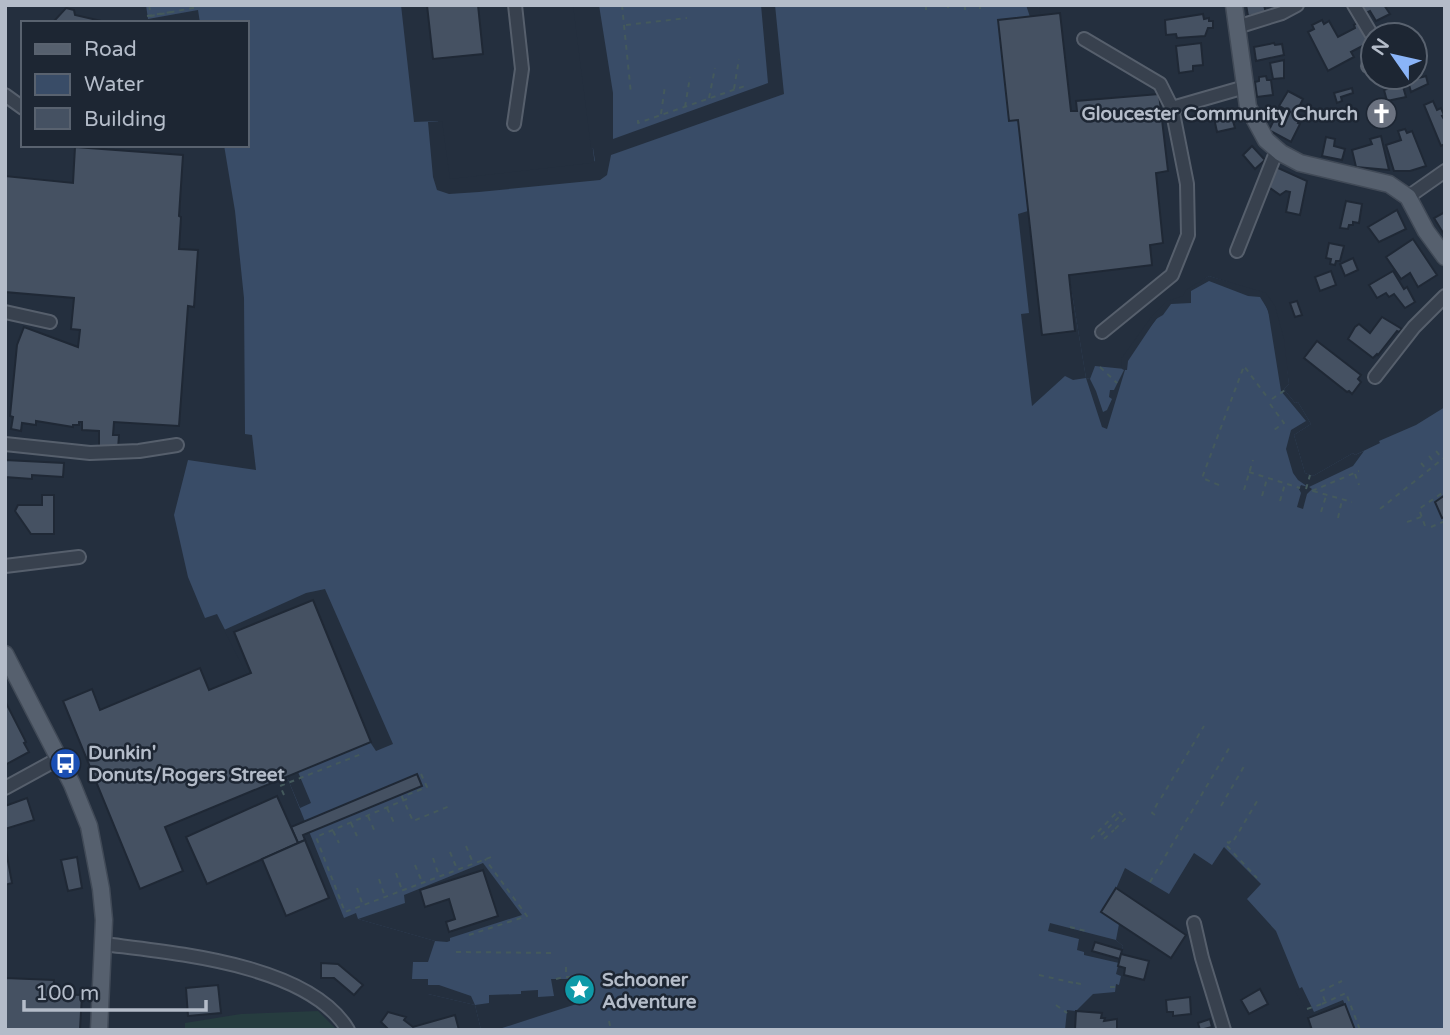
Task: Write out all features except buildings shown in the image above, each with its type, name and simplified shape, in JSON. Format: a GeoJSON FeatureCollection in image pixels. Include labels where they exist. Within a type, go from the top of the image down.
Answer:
{"type":"FeatureCollection","features":[{"type":"Feature","properties":{"kind":"main road"},"geometry":{"type":"LineString","coordinates":[[1234,5],[1248,107],[1266,140],[1277,150],[1300,163],[1389,184],[1408,197],[1426,231],[1445,257]]}},
{"type":"Feature","properties":{"kind":"main road"},"geometry":{"type":"LineString","coordinates":[[5,654],[72,784],[89,826],[101,889],[104,944],[100,1030]]}},
{"type":"Feature","properties":{"kind":"street"},"geometry":{"type":"LineString","coordinates":[[514,124],[522,69],[515,5]]}},
{"type":"Feature","properties":{"kind":"street"},"geometry":{"type":"LineString","coordinates":[[1237,27],[1282,13],[1297,5]]}},
{"type":"Feature","properties":{"kind":"street"},"geometry":{"type":"LineString","coordinates":[[1354,5],[1364,21]]}},
{"type":"Feature","properties":{"kind":"street"},"geometry":{"type":"LineString","coordinates":[[1084,39],[1160,83],[1172,108],[1186,184],[1188,234],[1172,275],[1102,332]]}},
{"type":"Feature","properties":{"kind":"street"},"geometry":{"type":"LineString","coordinates":[[1172,108],[1245,87]]}},
{"type":"Feature","properties":{"kind":"street"},"geometry":{"type":"LineString","coordinates":[[5,95],[21,106]]}},
{"type":"Feature","properties":{"kind":"street"},"geometry":{"type":"LineString","coordinates":[[1237,251],[1277,150]]}},
{"type":"Feature","properties":{"kind":"street"},"geometry":{"type":"LineString","coordinates":[[1408,197],[1445,171]]}},
{"type":"Feature","properties":{"kind":"street"},"geometry":{"type":"LineString","coordinates":[[1375,377],[1414,327],[1445,296]]}},
{"type":"Feature","properties":{"kind":"street"},"geometry":{"type":"LineString","coordinates":[[5,312],[50,322]]}},
{"type":"Feature","properties":{"kind":"street"},"geometry":{"type":"LineString","coordinates":[[5,444],[90,453],[139,452],[177,445]]}},
{"type":"Feature","properties":{"kind":"street"},"geometry":{"type":"LineString","coordinates":[[5,566],[79,557]]}},
{"type":"Feature","properties":{"kind":"street"},"geometry":{"type":"LineString","coordinates":[[5,788],[58,759]]}},
{"type":"Feature","properties":{"kind":"street"},"geometry":{"type":"LineString","coordinates":[[1194,923],[1224,1030]]}},
{"type":"Feature","properties":{"kind":"street"},"geometry":{"type":"LineString","coordinates":[[104,944],[201,956],[253,971],[298,988],[320,1000],[333,1010],[348,1030]]}},
{"type":"Feature","properties":{"kind":"path"},"geometry":{"type":"LineString","coordinates":[[149,5],[150,16],[198,7]]}},
{"type":"Feature","properties":{"kind":"path"},"geometry":{"type":"LineString","coordinates":[[622,5],[631,94]]}},
{"type":"Feature","properties":{"kind":"path"},"geometry":{"type":"LineString","coordinates":[[926,5],[926,11]]}},
{"type":"Feature","properties":{"kind":"path"},"geometry":{"type":"LineString","coordinates":[[965,5],[965,10]]}},
{"type":"Feature","properties":{"kind":"path"},"geometry":{"type":"LineString","coordinates":[[147,16],[171,12]]}},
{"type":"Feature","properties":{"kind":"path"},"geometry":{"type":"LineString","coordinates":[[624,25],[687,18]]}},
{"type":"Feature","properties":{"kind":"path"},"geometry":{"type":"LineString","coordinates":[[734,90],[739,59]]}},
{"type":"Feature","properties":{"kind":"path"},"geometry":{"type":"LineString","coordinates":[[709,99],[715,68]]}},
{"type":"Feature","properties":{"kind":"path"},"geometry":{"type":"LineString","coordinates":[[685,108],[690,77]]}},
{"type":"Feature","properties":{"kind":"path"},"geometry":{"type":"LineString","coordinates":[[661,115],[665,86]]}},
{"type":"Feature","properties":{"kind":"path"},"geometry":{"type":"LineString","coordinates":[[638,120],[638,123],[745,86]]}},
{"type":"Feature","properties":{"kind":"path"},"geometry":{"type":"LineString","coordinates":[[1219,485],[1202,478],[1244,366],[1267,397]]}},
{"type":"Feature","properties":{"kind":"path"},"geometry":{"type":"LineString","coordinates":[[1100,367],[1117,383]]}},
{"type":"Feature","properties":{"kind":"path"},"geometry":{"type":"LineString","coordinates":[[1272,399],[1285,390]]}},
{"type":"Feature","properties":{"kind":"path"},"geometry":{"type":"LineString","coordinates":[[1270,404],[1284,423],[1274,430]]}},
{"type":"Feature","properties":{"kind":"path"},"geometry":{"type":"LineString","coordinates":[[1380,509],[1444,458],[1436,451]]}},
{"type":"Feature","properties":{"kind":"path"},"geometry":{"type":"LineString","coordinates":[[1429,456],[1436,465]]}},
{"type":"Feature","properties":{"kind":"path"},"geometry":{"type":"LineString","coordinates":[[1244,490],[1253,460]]}},
{"type":"Feature","properties":{"kind":"path"},"geometry":{"type":"LineString","coordinates":[[1421,463],[1427,471]]}},
{"type":"Feature","properties":{"kind":"path"},"geometry":{"type":"LineString","coordinates":[[1352,502],[1312,491],[1359,471]]}},
{"type":"Feature","properties":{"kind":"path"},"geometry":{"type":"LineString","coordinates":[[1249,472],[1300,488]]}},
{"type":"Feature","properties":{"kind":"path"},"geometry":{"type":"LineString","coordinates":[[1354,473],[1359,485]]}},
{"type":"Feature","properties":{"kind":"path"},"geometry":{"type":"LineString","coordinates":[[1306,489],[1310,475]]}},
{"type":"Feature","properties":{"kind":"path"},"geometry":{"type":"LineString","coordinates":[[1262,496],[1268,478]]}},
{"type":"Feature","properties":{"kind":"path"},"geometry":{"type":"LineString","coordinates":[[1280,501],[1285,483]]}},
{"type":"Feature","properties":{"kind":"path"},"geometry":{"type":"LineString","coordinates":[[1425,526],[1419,509],[1445,491]]}},
{"type":"Feature","properties":{"kind":"path"},"geometry":{"type":"LineString","coordinates":[[1321,512],[1326,495]]}},
{"type":"Feature","properties":{"kind":"path"},"geometry":{"type":"LineString","coordinates":[[1338,518],[1343,499]]}},
{"type":"Feature","properties":{"kind":"path"},"geometry":{"type":"LineString","coordinates":[[1408,522],[1422,517]]}},
{"type":"Feature","properties":{"kind":"path"},"geometry":{"type":"LineString","coordinates":[[1431,527],[1445,521]]}},
{"type":"Feature","properties":{"kind":"path"},"geometry":{"type":"LineString","coordinates":[[1154,815],[1152,813],[1204,726]]}},
{"type":"Feature","properties":{"kind":"path"},"geometry":{"type":"LineString","coordinates":[[1150,883],[1231,745]]}},
{"type":"Feature","properties":{"kind":"path"},"geometry":{"type":"LineString","coordinates":[[284,795],[280,786],[364,752]]}},
{"type":"Feature","properties":{"kind":"path"},"geometry":{"type":"LineString","coordinates":[[1221,806],[1246,763]]}},
{"type":"Feature","properties":{"kind":"path"},"geometry":{"type":"LineString","coordinates":[[421,774],[427,787],[402,797],[413,821],[452,805]]}},
{"type":"Feature","properties":{"kind":"path"},"geometry":{"type":"LineString","coordinates":[[1161,798],[1165,792]]}},
{"type":"Feature","properties":{"kind":"path"},"geometry":{"type":"LineString","coordinates":[[1234,840],[1259,798]]}},
{"type":"Feature","properties":{"kind":"path"},"geometry":{"type":"LineString","coordinates":[[407,799],[316,837],[344,913],[494,856]]}},
{"type":"Feature","properties":{"kind":"path"},"geometry":{"type":"LineString","coordinates":[[387,807],[395,825]]}},
{"type":"Feature","properties":{"kind":"path"},"geometry":{"type":"LineString","coordinates":[[1091,839],[1118,811],[1126,818],[1115,829]]}},
{"type":"Feature","properties":{"kind":"path"},"geometry":{"type":"LineString","coordinates":[[368,815],[375,832]]}},
{"type":"Feature","properties":{"kind":"path"},"geometry":{"type":"LineString","coordinates":[[1101,835],[1119,817]]}},
{"type":"Feature","properties":{"kind":"path"},"geometry":{"type":"LineString","coordinates":[[351,822],[357,836]]}},
{"type":"Feature","properties":{"kind":"path"},"geometry":{"type":"LineString","coordinates":[[1104,839],[1120,824]]}},
{"type":"Feature","properties":{"kind":"path"},"geometry":{"type":"LineString","coordinates":[[333,830],[339,844]]}},
{"type":"Feature","properties":{"kind":"path"},"geometry":{"type":"LineString","coordinates":[[1227,842],[1239,831]]}},
{"type":"Feature","properties":{"kind":"path"},"geometry":{"type":"LineString","coordinates":[[466,846],[474,864]]}},
{"type":"Feature","properties":{"kind":"path"},"geometry":{"type":"LineString","coordinates":[[1227,846],[1257,878]]}},
{"type":"Feature","properties":{"kind":"path"},"geometry":{"type":"LineString","coordinates":[[450,852],[457,870]]}},
{"type":"Feature","properties":{"kind":"path"},"geometry":{"type":"LineString","coordinates":[[433,858],[440,877]]}},
{"type":"Feature","properties":{"kind":"path"},"geometry":{"type":"LineString","coordinates":[[469,935],[527,916],[485,859]]}},
{"type":"Feature","properties":{"kind":"path"},"geometry":{"type":"LineString","coordinates":[[415,865],[423,883]]}},
{"type":"Feature","properties":{"kind":"path"},"geometry":{"type":"LineString","coordinates":[[396,873],[403,891]]}},
{"type":"Feature","properties":{"kind":"path"},"geometry":{"type":"LineString","coordinates":[[379,879],[385,898]]}},
{"type":"Feature","properties":{"kind":"path"},"geometry":{"type":"LineString","coordinates":[[357,888],[364,906]]}},
{"type":"Feature","properties":{"kind":"path"},"geometry":{"type":"LineString","coordinates":[[1070,927],[1086,931],[1085,933]]}},
{"type":"Feature","properties":{"kind":"path"},"geometry":{"type":"LineString","coordinates":[[449,952],[467,952]]}},
{"type":"Feature","properties":{"kind":"path"},"geometry":{"type":"LineString","coordinates":[[456,952],[556,953]]}},
{"type":"Feature","properties":{"kind":"path"},"geometry":{"type":"LineString","coordinates":[[566,968],[566,977],[582,977]]}},
{"type":"Feature","properties":{"kind":"path"},"geometry":{"type":"LineString","coordinates":[[1039,975],[1085,985]]}},
{"type":"Feature","properties":{"kind":"path"},"geometry":{"type":"LineString","coordinates":[[556,979],[575,977]]}},
{"type":"Feature","properties":{"kind":"path"},"geometry":{"type":"LineString","coordinates":[[1068,981],[1074,983]]}},
{"type":"Feature","properties":{"kind":"path"},"geometry":{"type":"LineString","coordinates":[[1326,1002],[1321,991],[1342,981]]}},
{"type":"Feature","properties":{"kind":"path"},"geometry":{"type":"LineString","coordinates":[[1110,987],[1115,987]]}},
{"type":"Feature","properties":{"kind":"path"},"geometry":{"type":"LineString","coordinates":[[1322,1004],[1346,993],[1360,1030]]}},
{"type":"Feature","properties":{"kind":"path"},"geometry":{"type":"LineString","coordinates":[[1307,1009],[1326,1002]]}},
{"type":"Feature","properties":{"kind":"path"},"geometry":{"type":"LineString","coordinates":[[1056,1005],[1067,1013]]}},
{"type":"Feature","properties":{"kind":"path"},"geometry":{"type":"LineString","coordinates":[[609,1021],[611,1030]]}},
{"type":"Feature","properties":{"kind":"green space"},"geometry":{"type":"Polygon","coordinates":[[[318,1011],[337,1030],[185,1030],[185,1023],[241,1014],[318,1011]]]}},
{"type":"Feature","properties":{"kind":"water"},"geometry":{"type":"Polygon","coordinates":[[[146,5],[401,5],[414,122],[438,121],[447,182],[595,166],[575,5],[1038,5],[1069,275],[1086,378],[1090,379],[1095,366],[1125,369],[1125,359],[1170,302],[1186,299],[1189,290],[1209,276],[1261,293],[1285,356],[1289,384],[1284,389],[1295,403],[1298,402],[1311,424],[1294,435],[1305,473],[1313,476],[1353,453],[1355,455],[1416,425],[1445,407],[1445,1030],[1312,1030],[1308,1018],[1310,1014],[1276,931],[1247,899],[1261,884],[1224,847],[1212,865],[1194,853],[1169,894],[1125,868],[1105,914],[1119,924],[1116,940],[1123,946],[1116,974],[1121,976],[1119,985],[1116,984],[1115,992],[1093,994],[1076,1011],[1067,1010],[1065,1030],[481,1030],[475,1005],[428,994],[428,979],[412,979],[413,962],[428,962],[435,941],[358,919],[356,913],[344,918],[287,777],[297,772],[217,614],[205,618],[188,577],[174,515],[188,460],[256,470],[252,435],[245,434],[244,298],[235,211],[224,147],[248,147],[248,21],[200,21],[198,10],[148,19],[146,5]]]}},
{"type":"Feature","properties":{"kind":"pier"},"geometry":{"type":"Polygon","coordinates":[[[573,5],[599,5],[613,93],[613,139],[768,83],[761,5],[775,5],[784,94],[611,155],[607,175],[600,180],[449,194],[437,190],[433,177],[428,122],[442,121],[450,179],[595,161],[591,148],[573,5]]]}},
{"type":"Feature","properties":{"kind":"pier"},"geometry":{"type":"Polygon","coordinates":[[[1026,5],[1038,5],[1041,16],[1069,275],[1086,378],[1073,380],[1065,376],[1032,406],[1021,314],[1029,313],[1018,214],[1028,211],[1018,121],[1009,121],[998,20],[1030,17],[1026,5]]]}},
{"type":"Feature","properties":{"kind":"pier"},"geometry":{"type":"Polygon","coordinates":[[[1209,276],[1266,293],[1275,306],[1284,339],[1289,384],[1284,389],[1295,403],[1298,402],[1311,424],[1294,435],[1305,473],[1313,476],[1353,453],[1355,455],[1364,451],[1353,466],[1309,487],[1312,489],[1307,494],[1303,509],[1297,507],[1301,485],[1308,487],[1293,473],[1286,449],[1291,430],[1306,421],[1281,391],[1268,310],[1260,297],[1248,296],[1209,281],[1191,291],[1191,303],[1171,304],[1163,315],[1156,319],[1128,361],[1107,429],[1102,427],[1086,378],[1090,379],[1096,391],[1103,412],[1107,410],[1112,399],[1109,397],[1110,390],[1114,390],[1124,370],[1121,359],[1152,316],[1167,301],[1183,296],[1186,290],[1209,276]]]}},
{"type":"Feature","properties":{"kind":"pier"},"geometry":{"type":"Polygon","coordinates":[[[325,589],[393,744],[376,751],[370,742],[298,772],[311,803],[300,808],[287,777],[297,772],[224,630],[306,593],[325,589]]]}},
{"type":"Feature","properties":{"kind":"pier"},"geometry":{"type":"Polygon","coordinates":[[[483,863],[522,915],[450,938],[447,942],[358,919],[405,903],[404,895],[483,863]]]}},
{"type":"Feature","properties":{"kind":"pier"},"geometry":{"type":"Polygon","coordinates":[[[1050,923],[1116,940],[1123,946],[1119,963],[1084,955],[1084,952],[1077,950],[1079,939],[1048,931],[1050,923]]]}},
{"type":"Feature","properties":{"kind":"pier"},"geometry":{"type":"Polygon","coordinates":[[[551,979],[583,979],[592,999],[496,1030],[481,1030],[475,1005],[489,1003],[489,995],[521,994],[521,991],[538,990],[538,997],[554,996],[551,979]]]}},
{"type":"Feature","properties":{"kind":"pier"},"geometry":{"type":"Polygon","coordinates":[[[428,985],[439,985],[471,996],[475,1005],[428,994],[428,985]]]}},
{"type":"Feature","properties":{"kind":"pier"},"geometry":{"type":"Polygon","coordinates":[[[1302,987],[1314,1012],[1343,1000],[1355,1030],[1312,1030],[1309,1015],[1295,991],[1302,987]]]}},
{"type":"Feature","properties":{"kind":"place","name":"Gloucester Community Church"},"geometry":{"type":"Point","coordinates":[1381,113]}},
{"type":"Feature","properties":{"kind":"place","name":"Dunkin' Donuts/Rogers Street"},"geometry":{"type":"Point","coordinates":[65,763]}},
{"type":"Feature","properties":{"kind":"place","name":"Schooner Adventure"},"geometry":{"type":"Point","coordinates":[579,990]}}]}
